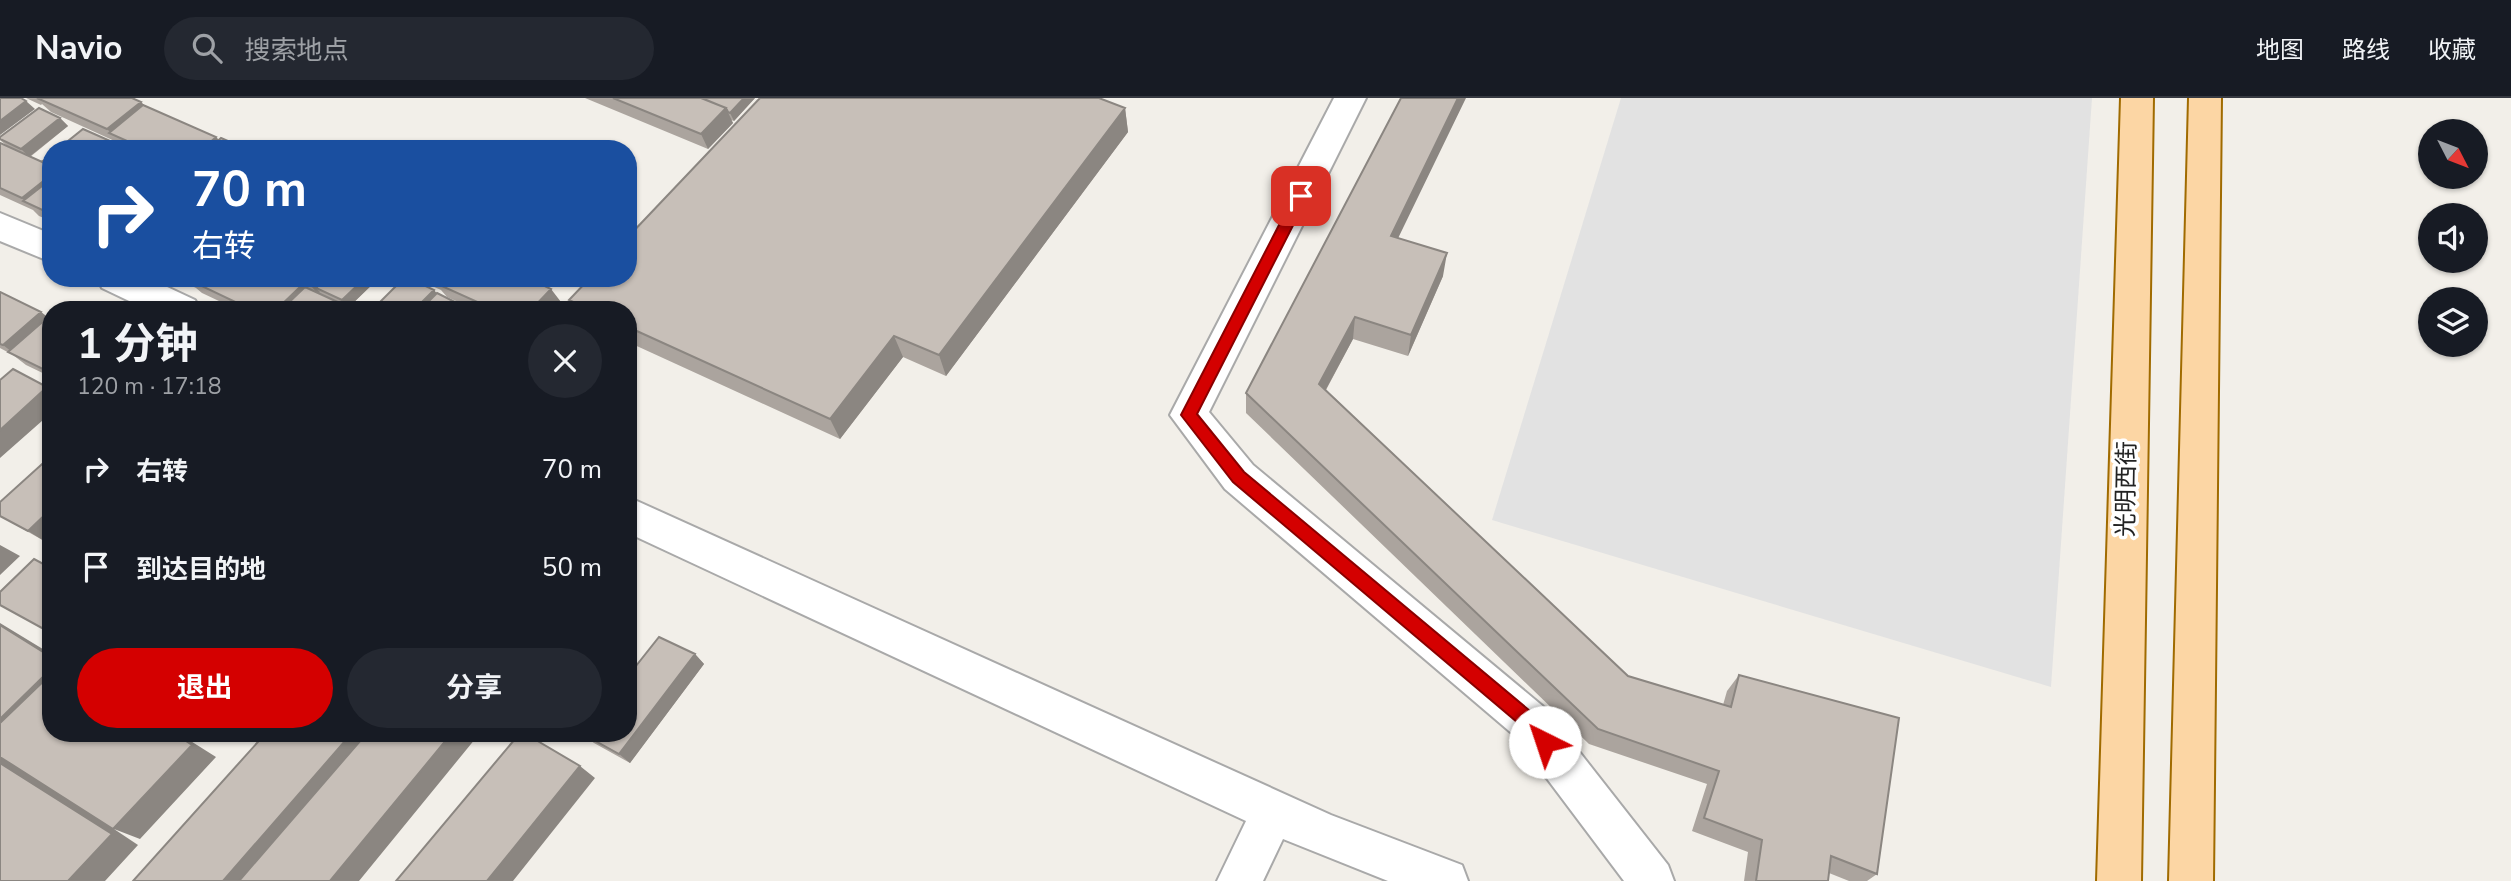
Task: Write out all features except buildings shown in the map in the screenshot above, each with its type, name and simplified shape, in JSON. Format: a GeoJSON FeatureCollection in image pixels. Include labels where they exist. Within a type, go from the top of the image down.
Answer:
{"type":"FeatureCollection","features":[{"type":"Feature","properties":{"kind":"main road","name":"光明西街"},"geometry":{"type":"LineString","coordinates":[[2119,881],[2127,407],[2137,98]]}},
{"type":"Feature","properties":{"kind":"main road"},"geometry":{"type":"LineString","coordinates":[[2191,881],[2205,98]]}},
{"type":"Feature","properties":{"kind":"street"},"geometry":{"type":"LineString","coordinates":[[1350,98],[1189,415],[1239,477],[1530,722],[1652,881]]}},
{"type":"Feature","properties":{"kind":"street"},"geometry":{"type":"LineString","coordinates":[[0,226],[42,245]]}},
{"type":"Feature","properties":{"kind":"street"},"geometry":{"type":"LineString","coordinates":[[133,287],[164,301]]}},
{"type":"Feature","properties":{"kind":"street"},"geometry":{"type":"LineString","coordinates":[[637,518],[1322,834],[1446,881]]}},
{"type":"Feature","properties":{"kind":"street"},"geometry":{"type":"LineString","coordinates":[[1239,881],[1274,811]]}},
{"type":"Feature","properties":{"kind":"shaded area"},"geometry":{"type":"Polygon","coordinates":[[[1621,98],[2092,98],[2051,687],[1492,520],[1621,98]]]}},
{"type":"Feature","properties":{"kind":"route"},"geometry":{"type":"LineString","coordinates":[[1301,196],[1189,415],[1239,477],[1530,722],[1545,742]]}}]}
